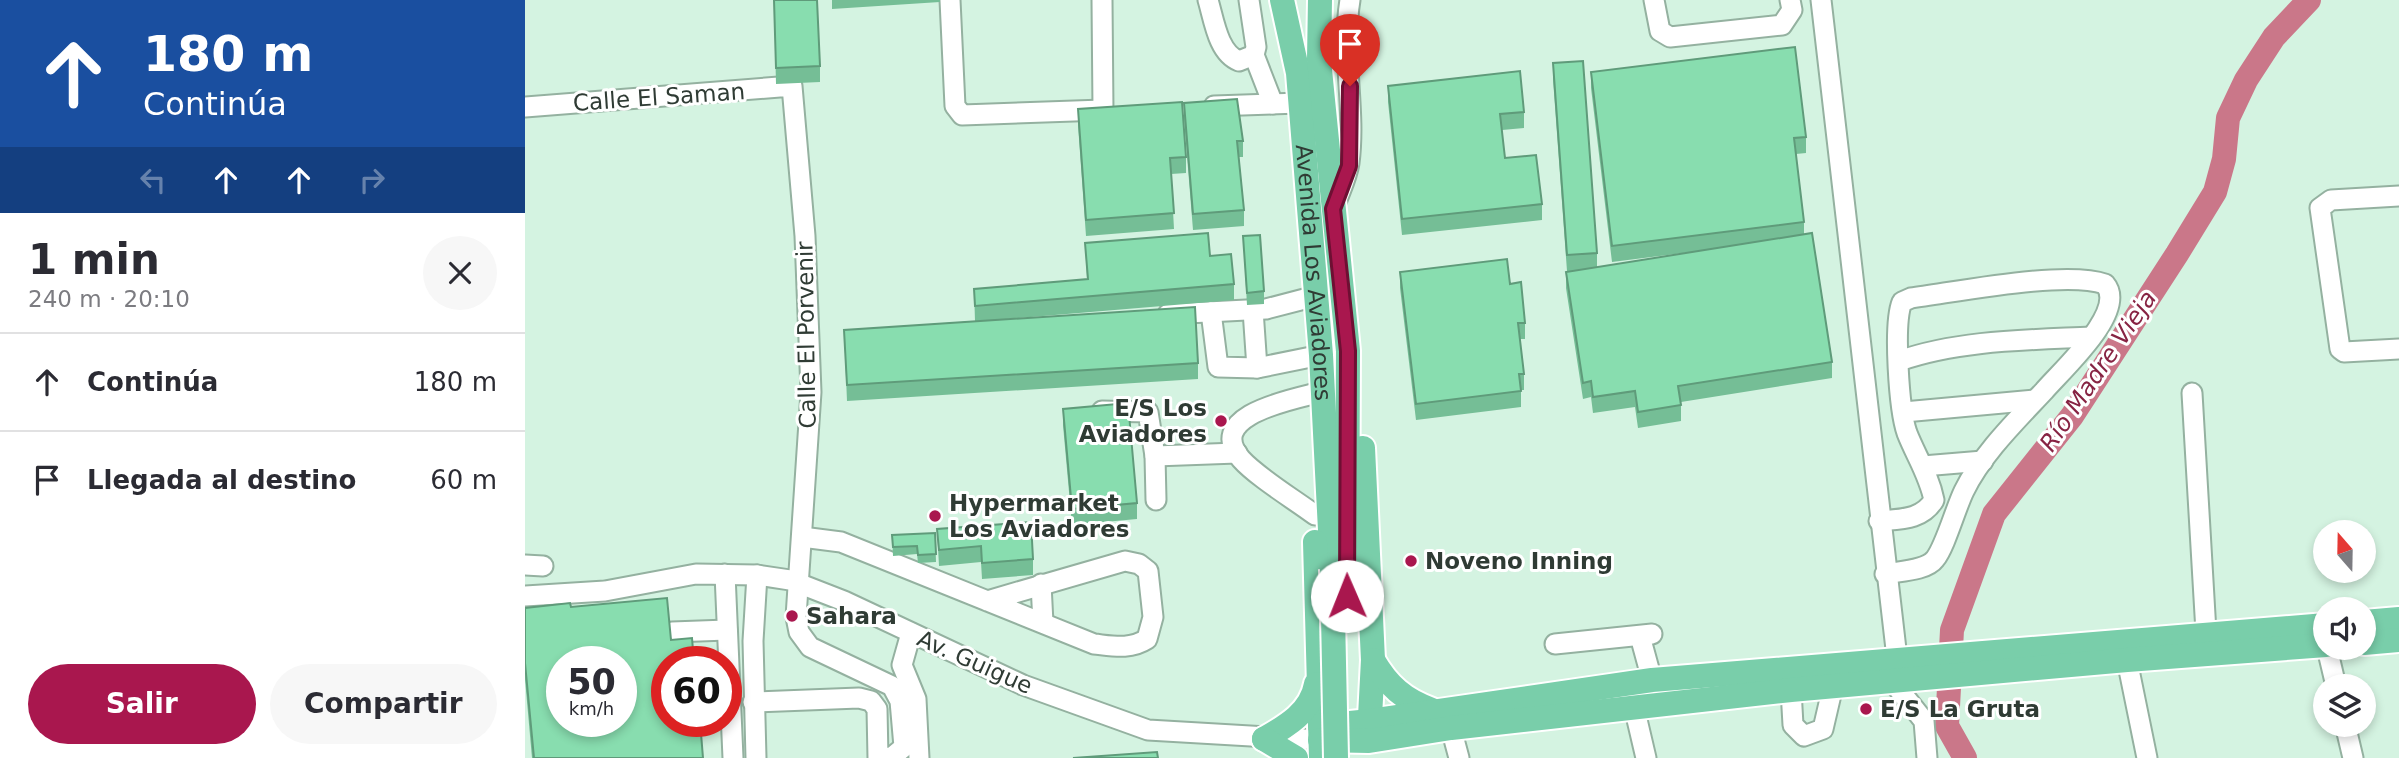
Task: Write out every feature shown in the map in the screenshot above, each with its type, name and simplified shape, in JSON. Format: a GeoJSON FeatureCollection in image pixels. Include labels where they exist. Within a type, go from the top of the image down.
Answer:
{"type":"FeatureCollection","features":[{"type":"Feature","properties":{"kind":"main road","name":"Avenida Los Aviadores"},"geometry":{"type":"LineString","coordinates":[[1282,0],[1298,73],[1339,569],[1365,745]]}},
{"type":"Feature","properties":{"kind":"main road","name":"Avenida Los Aviadores"},"geometry":{"type":"LineString","coordinates":[[1320,0],[1319,60],[1348,351],[1339,569],[1324,746]]}},
{"type":"Feature","properties":{"kind":"main road"},"geometry":{"type":"LineString","coordinates":[[1348,351],[1361,411],[1373,660],[1365,745]]}},
{"type":"Feature","properties":{"kind":"main road"},"geometry":{"type":"LineString","coordinates":[[1321,355],[1313,433],[1318,666],[1324,746],[1365,745],[1451,728],[1833,686],[1906,669]]}},
{"type":"Feature","properties":{"kind":"main road"},"geometry":{"type":"LineString","coordinates":[[2376,621],[2399,619]]}},
{"type":"Feature","properties":{"kind":"main road"},"geometry":{"type":"LineString","coordinates":[[1365,745],[1432,710],[1640,681],[1906,669],[1991,662],[2206,632],[2313,636]]}},
{"type":"Feature","properties":{"kind":"main road"},"geometry":{"type":"LineString","coordinates":[[1991,662],[2127,660],[2313,638]]}},
{"type":"Feature","properties":{"kind":"main road"},"geometry":{"type":"LineString","coordinates":[[2376,642],[2399,640]]}},
{"type":"Feature","properties":{"kind":"main road"},"geometry":{"type":"LineString","coordinates":[[1373,660],[1385,681],[1408,701],[1432,710]]}},
{"type":"Feature","properties":{"kind":"main road"},"geometry":{"type":"LineString","coordinates":[[1264,739],[1289,725],[1307,706],[1314,693],[1318,666]]}},
{"type":"Feature","properties":{"kind":"main road"},"geometry":{"type":"LineString","coordinates":[[1393,758],[1419,733]]}},
{"type":"Feature","properties":{"kind":"main road"},"geometry":{"type":"LineString","coordinates":[[1264,739],[1296,758]]}},
{"type":"Feature","properties":{"kind":"street"},"geometry":{"type":"LineString","coordinates":[[950,0],[954,106],[962,115],[1129,109]]}},
{"type":"Feature","properties":{"kind":"street"},"geometry":{"type":"LineString","coordinates":[[1102,0],[1103,110]]}},
{"type":"Feature","properties":{"kind":"street"},"geometry":{"type":"LineString","coordinates":[[1208,0],[1230,58],[1239,61],[1254,55]]}},
{"type":"Feature","properties":{"kind":"street"},"geometry":{"type":"LineString","coordinates":[[1249,0],[1256,47],[1254,55],[1273,104]]}},
{"type":"Feature","properties":{"kind":"street"},"geometry":{"type":"LineString","coordinates":[[1333,209],[1349,166],[1352,109],[1347,19],[1350,0]]}},
{"type":"Feature","properties":{"kind":"street"},"geometry":{"type":"LineString","coordinates":[[1654,0],[1660,31],[1670,37],[1782,25],[1791,5],[1821,5],[1885,574],[1906,669],[1924,721],[1927,758]]}},
{"type":"Feature","properties":{"kind":"street","name":"Calle El Saman"},"geometry":{"type":"LineString","coordinates":[[525,107],[792,86]]}},
{"type":"Feature","properties":{"kind":"street","name":"Calle El Porvenir"},"geometry":{"type":"LineString","coordinates":[[792,86],[805,236],[810,392],[796,617],[799,632],[810,647],[892,687],[900,701],[904,747],[892,757],[879,758]]}},
{"type":"Feature","properties":{"kind":"street"},"geometry":{"type":"LineString","coordinates":[[1195,107],[1300,103]]}},
{"type":"Feature","properties":{"kind":"street"},"geometry":{"type":"LineString","coordinates":[[2399,196],[2331,200],[2320,208],[2340,349],[2344,352],[2399,349]]}},
{"type":"Feature","properties":{"kind":"street"},"geometry":{"type":"LineString","coordinates":[[1879,521],[1913,517],[1927,510],[1934,500],[1923,466],[1906,431],[1896,329],[1902,302],[1911,298],[2079,279],[2105,284],[2112,299],[2108,313],[2091,338],[1983,461],[1965,489],[1937,557],[1927,565],[1885,574]]}},
{"type":"Feature","properties":{"kind":"street"},"geometry":{"type":"LineString","coordinates":[[1142,315],[1253,310],[1316,296]]}},
{"type":"Feature","properties":{"kind":"street"},"geometry":{"type":"LineString","coordinates":[[1253,310],[1257,369]]}},
{"type":"Feature","properties":{"kind":"street"},"geometry":{"type":"LineString","coordinates":[[1211,312],[1218,367],[1257,369],[1321,355]]}},
{"type":"Feature","properties":{"kind":"street"},"geometry":{"type":"LineString","coordinates":[[1899,361],[1928,351],[2032,340],[2091,338]]}},
{"type":"Feature","properties":{"kind":"street"},"geometry":{"type":"LineString","coordinates":[[1315,515],[1242,461],[1232,437],[1238,423],[1269,404],[1317,393]]}},
{"type":"Feature","properties":{"kind":"street"},"geometry":{"type":"LineString","coordinates":[[2192,393],[2206,632]]}},
{"type":"Feature","properties":{"kind":"street"},"geometry":{"type":"LineString","coordinates":[[1904,412],[2035,400]]}},
{"type":"Feature","properties":{"kind":"street"},"geometry":{"type":"LineString","coordinates":[[1077,412],[1148,412],[1155,456],[1156,500]]}},
{"type":"Feature","properties":{"kind":"street"},"geometry":{"type":"LineString","coordinates":[[1155,456],[1237,453]]}},
{"type":"Feature","properties":{"kind":"street"},"geometry":{"type":"LineString","coordinates":[[1923,466],[1983,461]]}},
{"type":"Feature","properties":{"kind":"street"},"geometry":{"type":"LineString","coordinates":[[802,537],[841,542],[987,601],[1094,644],[1126,647],[1147,639],[1153,617],[1148,571],[1139,564],[1125,561],[987,601]]}},
{"type":"Feature","properties":{"kind":"street","name":"Av. Guigue"},"geometry":{"type":"LineString","coordinates":[[525,596],[605,591],[697,574],[757,575],[799,583],[1023,685],[1148,730],[1324,746]]}},
{"type":"Feature","properties":{"kind":"street"},"geometry":{"type":"LineString","coordinates":[[725,574],[733,758]]}},
{"type":"Feature","properties":{"kind":"street"},"geometry":{"type":"LineString","coordinates":[[756,758],[753,702],[757,575]]}},
{"type":"Feature","properties":{"kind":"street"},"geometry":{"type":"LineString","coordinates":[[1041,584],[1042,623]]}},
{"type":"Feature","properties":{"kind":"street"},"geometry":{"type":"LineString","coordinates":[[672,632],[727,630]]}},
{"type":"Feature","properties":{"kind":"street"},"geometry":{"type":"LineString","coordinates":[[911,633],[902,665],[916,699],[919,758]]}},
{"type":"Feature","properties":{"kind":"street"},"geometry":{"type":"LineString","coordinates":[[1555,644],[1646,635],[1634,707],[1646,758]]}},
{"type":"Feature","properties":{"kind":"street"},"geometry":{"type":"LineString","coordinates":[[2127,660],[2147,758]]}},
{"type":"Feature","properties":{"kind":"street"},"geometry":{"type":"LineString","coordinates":[[1791,690],[1793,725],[1804,736],[1823,729],[1833,686]]}},
{"type":"Feature","properties":{"kind":"street"},"geometry":{"type":"LineString","coordinates":[[753,702],[859,698],[871,701],[877,709],[879,758]]}},
{"type":"Feature","properties":{"kind":"street"},"geometry":{"type":"LineString","coordinates":[[1451,728],[1459,758]]}},
{"type":"Feature","properties":{"kind":"street"},"geometry":{"type":"LineString","coordinates":[[2348,737],[2353,758]]}},
{"type":"Feature","properties":{"kind":"building"},"geometry":{"type":"Polygon","coordinates":[[[774,0],[817,0],[820,66],[776,68],[774,0]]]}},
{"type":"Feature","properties":{"kind":"building"},"geometry":{"type":"Polygon","coordinates":[[[1795,47],[1806,137],[1794,138],[1804,222],[1612,246],[1591,72],[1795,47]]]}},
{"type":"Feature","properties":{"kind":"building"},"geometry":{"type":"Polygon","coordinates":[[[1583,61],[1597,253],[1567,255],[1553,63],[1583,61]]]}},
{"type":"Feature","properties":{"kind":"building"},"geometry":{"type":"Polygon","coordinates":[[[1520,71],[1524,112],[1500,114],[1505,158],[1536,155],[1542,204],[1402,219],[1388,86],[1520,71]]]}},
{"type":"Feature","properties":{"kind":"building"},"geometry":{"type":"Polygon","coordinates":[[[1237,99],[1243,141],[1237,141],[1244,210],[1193,214],[1184,103],[1237,99]]]}},
{"type":"Feature","properties":{"kind":"building"},"geometry":{"type":"Polygon","coordinates":[[[1182,102],[1186,157],[1170,158],[1174,213],[1086,220],[1078,109],[1182,102]]]}},
{"type":"Feature","properties":{"kind":"building"},"geometry":{"type":"Polygon","coordinates":[[[1208,233],[1210,256],[1231,254],[1234,284],[975,306],[974,289],[1088,279],[1085,243],[1208,233]]]}},
{"type":"Feature","properties":{"kind":"building"},"geometry":{"type":"Polygon","coordinates":[[[1812,233],[1832,362],[1678,386],[1681,405],[1638,412],[1635,391],[1593,397],[1591,381],[1583,383],[1566,272],[1812,233]]]}},
{"type":"Feature","properties":{"kind":"building"},"geometry":{"type":"Polygon","coordinates":[[[1260,235],[1264,291],[1247,293],[1243,236],[1260,235]]]}},
{"type":"Feature","properties":{"kind":"building"},"geometry":{"type":"Polygon","coordinates":[[[1507,259],[1510,284],[1521,282],[1525,323],[1518,323],[1524,374],[1519,374],[1521,391],[1416,404],[1400,272],[1507,259]]]}},
{"type":"Feature","properties":{"kind":"building"},"geometry":{"type":"Polygon","coordinates":[[[1195,307],[1198,363],[847,385],[844,330],[1195,307]]]}},
{"type":"Feature","properties":{"kind":"building"},"geometry":{"type":"Polygon","coordinates":[[[1128,403],[1137,503],[1072,509],[1063,409],[1128,403]]]}},
{"type":"Feature","properties":{"kind":"building"},"geometry":{"type":"Polygon","coordinates":[[[1031,522],[1033,559],[982,563],[981,546],[939,550],[937,529],[1031,522]]]}},
{"type":"Feature","properties":{"kind":"building"},"geometry":{"type":"Polygon","coordinates":[[[935,533],[936,554],[918,555],[917,546],[893,547],[892,535],[935,533]]]}},
{"type":"Feature","properties":{"kind":"building"},"geometry":{"type":"Polygon","coordinates":[[[667,598],[671,640],[692,638],[693,646],[651,646],[651,737],[701,737],[703,758],[534,758],[525,663],[525,608],[570,603],[571,607],[667,598]]]}},
{"type":"Feature","properties":{"kind":"building"},"geometry":{"type":"Polygon","coordinates":[[[1157,752],[1158,758],[1073,758],[1157,752]]]}},
{"type":"Feature","properties":{"kind":"waterway","name":"Río Madre Vieja"},"geometry":{"type":"LineString","coordinates":[[1965,758],[1947,726],[1952,630],[1994,514],[2072,416],[2215,192],[2224,159],[2228,118],[2246,80],[2274,37],[2309,0]]}},
{"type":"Feature","properties":{"kind":"place","name":"E/S Los Aviadores"},"geometry":{"type":"Point","coordinates":[1221,421]}},
{"type":"Feature","properties":{"kind":"place","name":"Hypermarket Los Aviadores"},"geometry":{"type":"Point","coordinates":[935,516]}},
{"type":"Feature","properties":{"kind":"place","name":"Noveno Inning"},"geometry":{"type":"Point","coordinates":[1411,561]}},
{"type":"Feature","properties":{"kind":"place","name":"Sahara"},"geometry":{"type":"Point","coordinates":[792,616]}},
{"type":"Feature","properties":{"kind":"place","name":"E/S La Gruta"},"geometry":{"type":"Point","coordinates":[1866,709]}},
{"type":"Feature","properties":{"kind":"route"},"geometry":{"type":"LineString","coordinates":[[1347,596],[1348,351],[1333,209],[1349,166],[1352,109],[1350,86]]}}]}
